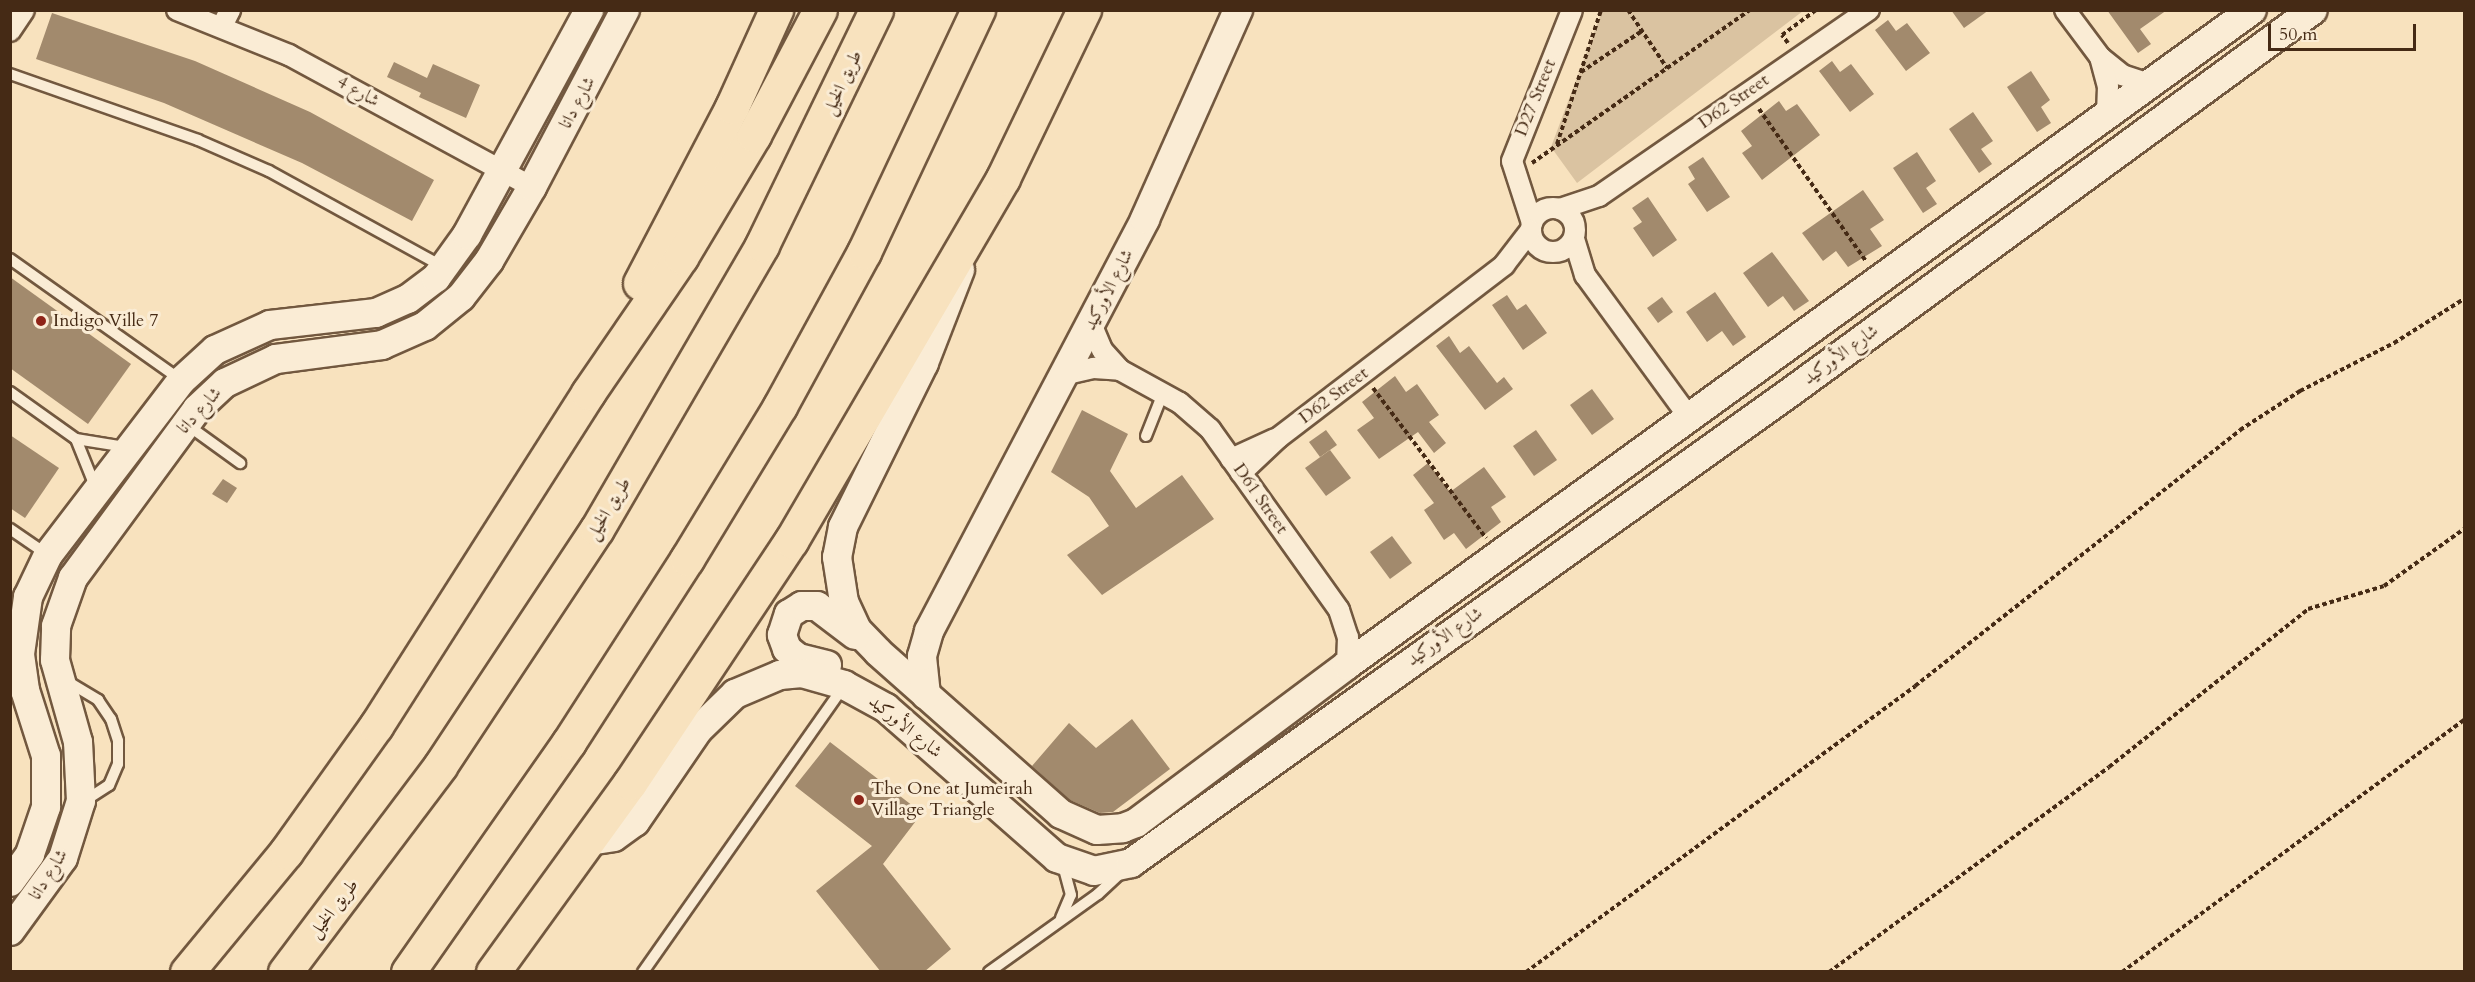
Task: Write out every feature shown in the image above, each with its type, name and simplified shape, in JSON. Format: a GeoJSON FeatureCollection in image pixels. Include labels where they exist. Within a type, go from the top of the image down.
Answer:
{"type":"FeatureCollection","features":[{"type":"Feature","properties":{"kind":"highway"},"geometry":{"type":"LineString","coordinates":[[588,393],[613,328],[693,184],[776,10]]}},
{"type":"Feature","properties":{"kind":"highway"},"geometry":{"type":"LineString","coordinates":[[187,972],[285,852],[376,726],[588,393],[681,257],[754,135],[820,10]]}},
{"type":"Feature","properties":{"kind":"highway","name":"طريق الخيل"},"geometry":{"type":"LineString","coordinates":[[285,972],[440,766],[597,529],[762,245],[876,10]]}},
{"type":"Feature","properties":{"kind":"highway"},"geometry":{"type":"LineString","coordinates":[[408,972],[569,742],[780,406],[864,252],[978,10]]}},
{"type":"Feature","properties":{"kind":"highway"},"geometry":{"type":"LineString","coordinates":[[494,972],[589,841],[791,541],[969,240],[1036,115],[1084,10]]}},
{"type":"Feature","properties":{"kind":"street"},"geometry":{"type":"LineString","coordinates":[[10,31],[24,10]]}},
{"type":"Feature","properties":{"kind":"street","name":"شارع 4"},"geometry":{"type":"LineString","coordinates":[[177,10],[226,18],[299,61],[532,187]]}},
{"type":"Feature","properties":{"kind":"street","name":"شارع دانا"},"geometry":{"type":"LineString","coordinates":[[14,870],[43,823],[48,790],[46,756],[26,709],[21,637],[28,597],[48,555],[182,381],[215,350],[251,331],[290,321],[376,313],[408,299],[446,268],[503,171],[589,10]]}},
{"type":"Feature","properties":{"kind":"street","name":"شارع دانا"},"geometry":{"type":"LineString","coordinates":[[10,931],[44,886],[70,840],[81,801],[78,742],[57,677],[56,626],[73,578],[185,424],[225,383],[258,365],[294,355],[360,351],[424,326],[476,280],[532,187],[625,10]]}},
{"type":"Feature","properties":{"kind":"street","name":"شارع الأوركيد"},"geometry":{"type":"LineString","coordinates":[[926,695],[922,663],[929,631],[1092,326],[1165,176],[1238,10]]}},
{"type":"Feature","properties":{"kind":"street","name":"D27 Street"},"geometry":{"type":"LineString","coordinates":[[1532,226],[1517,180],[1514,153],[1572,10]]}},
{"type":"Feature","properties":{"kind":"street","name":"D62 Street"},"geometry":{"type":"LineString","coordinates":[[1557,208],[1599,196],[1869,10]]}},
{"type":"Feature","properties":{"kind":"street"},"geometry":{"type":"LineString","coordinates":[[2065,10],[2100,57],[2122,75],[2150,84]]}},
{"type":"Feature","properties":{"kind":"street","name":"شارع الأوركيد"},"geometry":{"type":"LineString","coordinates":[[969,240],[942,322],[849,513],[839,542],[838,573],[844,602],[857,630],[878,652],[1060,814],[1084,827],[1110,830],[1136,823],[1347,665],[2252,10]]}},
{"type":"Feature","properties":{"kind":"street","name":"شارع الأوركيد"},"geometry":{"type":"LineString","coordinates":[[589,841],[614,837],[635,822],[698,730],[735,694],[780,675],[802,673],[844,685],[886,708],[1057,858],[1094,871],[1131,863],[1626,505],[1801,384],[2313,10]]}},
{"type":"Feature","properties":{"kind":"street"},"geometry":{"type":"LineString","coordinates":[[2100,57],[2108,86],[2107,115]]}},
{"type":"Feature","properties":{"kind":"street"},"geometry":{"type":"LineString","coordinates":[[1517,180],[1571,217],[1586,275]]}},
{"type":"Feature","properties":{"kind":"street","name":"D62 Street"},"geometry":{"type":"LineString","coordinates":[[1575,235],[1599,196]]}},
{"type":"Feature","properties":{"kind":"street"},"geometry":{"type":"LineString","coordinates":[[1557,208],[1538,213],[1532,226],[1535,243],[1586,275],[1689,417],[1683,441],[1639,476],[1626,505]]}},
{"type":"Feature","properties":{"kind":"street","name":"D62 Street"},"geometry":{"type":"LineString","coordinates":[[1236,466],[1278,438],[1504,265],[1532,226]]}},
{"type":"Feature","properties":{"kind":"street"},"geometry":{"type":"LineString","coordinates":[[1551,251],[1575,235]]}},
{"type":"Feature","properties":{"kind":"street","name":"D62 Street"},"geometry":{"type":"LineString","coordinates":[[1504,265],[1551,251]]}},
{"type":"Feature","properties":{"kind":"street","name":"D61 Street"},"geometry":{"type":"LineString","coordinates":[[1092,326],[1102,350],[1120,370],[1163,393],[1203,422],[1339,610],[1348,637],[1347,665]]}},
{"type":"Feature","properties":{"kind":"street","name":"D61 Street"},"geometry":{"type":"LineString","coordinates":[[1067,374],[1094,368],[1120,370]]}},
{"type":"Feature","properties":{"kind":"street"},"geometry":{"type":"LineString","coordinates":[[878,652],[817,606],[795,609],[782,627],[783,642],[792,654],[848,673],[870,688],[886,708]]}},
{"type":"Feature","properties":{"kind":"street"},"geometry":{"type":"LineString","coordinates":[[14,870],[44,886]]}},
{"type":"Feature","properties":{"kind":"lane"},"geometry":{"type":"LineString","coordinates":[[10,74],[198,140],[269,171],[446,268]]}},
{"type":"Feature","properties":{"kind":"lane"},"geometry":{"type":"LineString","coordinates":[[10,259],[182,381]]}},
{"type":"Feature","properties":{"kind":"lane"},"geometry":{"type":"LineString","coordinates":[[10,392],[76,439],[130,447]]}},
{"type":"Feature","properties":{"kind":"lane"},"geometry":{"type":"LineString","coordinates":[[1146,436],[1163,393]]}},
{"type":"Feature","properties":{"kind":"lane"},"geometry":{"type":"LineString","coordinates":[[185,424],[240,463]]}},
{"type":"Feature","properties":{"kind":"lane"},"geometry":{"type":"LineString","coordinates":[[76,439],[89,465],[96,493]]}},
{"type":"Feature","properties":{"kind":"lane"},"geometry":{"type":"LineString","coordinates":[[10,529],[48,555]]}},
{"type":"Feature","properties":{"kind":"lane"},"geometry":{"type":"LineString","coordinates":[[57,677],[79,686],[98,700],[111,719],[118,741],[117,764],[109,785],[96,796],[81,801]]}},
{"type":"Feature","properties":{"kind":"lane"},"geometry":{"type":"LineString","coordinates":[[643,972],[844,685]]}},
{"type":"Feature","properties":{"kind":"lane"},"geometry":{"type":"LineString","coordinates":[[1057,858],[1070,888],[1061,919]]}},
{"type":"Feature","properties":{"kind":"lane"},"geometry":{"type":"LineString","coordinates":[[989,972],[1098,894],[1131,863]]}},
{"type":"Feature","properties":{"kind":"path"},"geometry":{"type":"LineString","coordinates":[[1557,146],[1601,10]]}},
{"type":"Feature","properties":{"kind":"path"},"geometry":{"type":"LineString","coordinates":[[1628,10],[1667,68]]}},
{"type":"Feature","properties":{"kind":"path"},"geometry":{"type":"LineString","coordinates":[[1517,180],[1557,146],[1750,10]]}},
{"type":"Feature","properties":{"kind":"path"},"geometry":{"type":"LineString","coordinates":[[1799,57],[1782,34],[1816,10]]}},
{"type":"Feature","properties":{"kind":"path"},"geometry":{"type":"LineString","coordinates":[[1581,72],[1642,32]]}},
{"type":"Feature","properties":{"kind":"path"},"geometry":{"type":"LineString","coordinates":[[1767,104],[1758,110],[1868,264],[1859,271]]}},
{"type":"Feature","properties":{"kind":"path"},"geometry":{"type":"LineString","coordinates":[[1526,972],[1915,686],[2240,430],[2300,391],[2394,343],[2464,299]]}},
{"type":"Feature","properties":{"kind":"path"},"geometry":{"type":"LineString","coordinates":[[1362,374],[1500,555]]}},
{"type":"Feature","properties":{"kind":"path"},"geometry":{"type":"LineString","coordinates":[[1829,972],[2083,787],[2308,609],[2384,586],[2464,529]]}},
{"type":"Feature","properties":{"kind":"path"},"geometry":{"type":"LineString","coordinates":[[2122,972],[2291,843],[2464,720]]}},
{"type":"Feature","properties":{"kind":"shaded area"},"geometry":{"type":"Polygon","coordinates":[[[1602,10],[1803,11],[1577,183],[1551,147],[1602,10]]]}},
{"type":"Feature","properties":{"kind":"building"},"geometry":{"type":"Polygon","coordinates":[[[1951,10],[1989,10],[1964,28],[1951,10]]]}},
{"type":"Feature","properties":{"kind":"building"},"geometry":{"type":"Polygon","coordinates":[[[2107,10],[2167,10],[2140,29],[2151,44],[2138,53],[2107,10]]]}},
{"type":"Feature","properties":{"kind":"building"},"geometry":{"type":"Polygon","coordinates":[[[52,13],[195,61],[310,112],[434,180],[412,221],[302,163],[164,103],[36,59],[52,13]]]}},
{"type":"Feature","properties":{"kind":"building"},"geometry":{"type":"Polygon","coordinates":[[[1888,20],[1896,31],[1907,23],[1930,53],[1906,71],[1875,30],[1888,20]]]}},
{"type":"Feature","properties":{"kind":"building"},"geometry":{"type":"Polygon","coordinates":[[[1832,61],[1840,72],[1851,64],[1874,94],[1850,112],[1819,71],[1832,61]]]}},
{"type":"Feature","properties":{"kind":"building"},"geometry":{"type":"Polygon","coordinates":[[[394,62],[427,78],[433,64],[480,85],[466,118],[419,97],[421,93],[387,77],[394,62]]]}},
{"type":"Feature","properties":{"kind":"building"},"geometry":{"type":"Polygon","coordinates":[[[2031,71],[2050,100],[2041,107],[2051,123],[2037,132],[2007,87],[2031,71]]]}},
{"type":"Feature","properties":{"kind":"building"},"geometry":{"type":"Polygon","coordinates":[[[1779,101],[1786,111],[1797,104],[1820,135],[1762,180],[1742,153],[1752,146],[1741,131],[1779,101]]]}},
{"type":"Feature","properties":{"kind":"building"},"geometry":{"type":"Polygon","coordinates":[[[1973,112],[1993,141],[1981,149],[1992,164],[1979,173],[1949,129],[1973,112]]]}},
{"type":"Feature","properties":{"kind":"building"},"geometry":{"type":"Polygon","coordinates":[[[1917,152],[1936,181],[1926,188],[1937,204],[1923,213],[1893,168],[1917,152]]]}},
{"type":"Feature","properties":{"kind":"building"},"geometry":{"type":"Polygon","coordinates":[[[1703,157],[1730,197],[1707,212],[1688,184],[1695,179],[1688,167],[1703,157]]]}},
{"type":"Feature","properties":{"kind":"building"},"geometry":{"type":"Polygon","coordinates":[[[1863,190],[1884,220],[1870,229],[1882,246],[1848,267],[1836,251],[1823,261],[1802,233],[1863,190]]]}},
{"type":"Feature","properties":{"kind":"building"},"geometry":{"type":"Polygon","coordinates":[[[1648,197],[1677,240],[1653,257],[1633,228],[1642,222],[1632,208],[1648,197]]]}},
{"type":"Feature","properties":{"kind":"building"},"geometry":{"type":"Polygon","coordinates":[[[1772,252],[1809,301],[1794,311],[1783,296],[1768,307],[1743,273],[1772,252]]]}},
{"type":"Feature","properties":{"kind":"building","name":"Indigo Ville 7"},"geometry":{"type":"Polygon","coordinates":[[[10,277],[131,364],[88,424],[10,368],[10,277]]]}},
{"type":"Feature","properties":{"kind":"building"},"geometry":{"type":"Polygon","coordinates":[[[1715,292],[1746,337],[1733,346],[1722,331],[1707,342],[1686,312],[1715,292]]]}},
{"type":"Feature","properties":{"kind":"building"},"geometry":{"type":"Polygon","coordinates":[[[1507,295],[1517,310],[1526,304],[1547,333],[1523,350],[1492,305],[1507,295]]]}},
{"type":"Feature","properties":{"kind":"building"},"geometry":{"type":"Polygon","coordinates":[[[1662,297],[1673,312],[1658,323],[1647,308],[1662,297]]]}},
{"type":"Feature","properties":{"kind":"building"},"geometry":{"type":"Polygon","coordinates":[[[1449,336],[1460,353],[1469,346],[1497,383],[1504,377],[1513,389],[1485,410],[1436,346],[1449,336]]]}},
{"type":"Feature","properties":{"kind":"building"},"geometry":{"type":"Polygon","coordinates":[[[1395,376],[1406,392],[1417,384],[1439,415],[1429,422],[1446,443],[1434,453],[1418,432],[1379,459],[1357,430],[1374,418],[1362,402],[1395,376]]]}},
{"type":"Feature","properties":{"kind":"building"},"geometry":{"type":"Polygon","coordinates":[[[1592,389],[1614,419],[1592,435],[1570,405],[1592,389]]]}},
{"type":"Feature","properties":{"kind":"building"},"geometry":{"type":"Polygon","coordinates":[[[1082,410],[1128,434],[1110,471],[1136,508],[1182,475],[1214,519],[1102,595],[1067,555],[1109,526],[1089,497],[1051,472],[1082,410]]]}},
{"type":"Feature","properties":{"kind":"building"},"geometry":{"type":"Polygon","coordinates":[[[1326,430],[1337,445],[1320,457],[1309,442],[1326,430]]]}},
{"type":"Feature","properties":{"kind":"building"},"geometry":{"type":"Polygon","coordinates":[[[1536,430],[1557,460],[1534,476],[1513,446],[1536,430]]]}},
{"type":"Feature","properties":{"kind":"building"},"geometry":{"type":"Polygon","coordinates":[[[10,435],[59,468],[25,518],[10,508],[10,435]]]}},
{"type":"Feature","properties":{"kind":"building"},"geometry":{"type":"Polygon","coordinates":[[[1330,450],[1351,478],[1326,496],[1305,468],[1330,450]]]}},
{"type":"Feature","properties":{"kind":"building"},"geometry":{"type":"Polygon","coordinates":[[[1428,463],[1450,492],[1484,467],[1506,497],[1491,507],[1501,522],[1466,549],[1454,533],[1444,540],[1424,510],[1434,503],[1413,475],[1428,463]]]}},
{"type":"Feature","properties":{"kind":"building"},"geometry":{"type":"Polygon","coordinates":[[[223,479],[237,488],[227,503],[212,494],[223,479]]]}},
{"type":"Feature","properties":{"kind":"building"},"geometry":{"type":"Polygon","coordinates":[[[1392,536],[1412,563],[1390,579],[1370,552],[1392,536]]]}},
{"type":"Feature","properties":{"kind":"building"},"geometry":{"type":"Polygon","coordinates":[[[1132,719],[1170,769],[1113,812],[1100,813],[1070,800],[1032,766],[1069,723],[1096,748],[1132,719]]]}},
{"type":"Feature","properties":{"kind":"building"},"geometry":{"type":"Polygon","coordinates":[[[830,742],[922,813],[883,864],[951,949],[924,972],[881,972],[816,891],[872,846],[795,786],[830,742]]]}},
{"type":"Feature","properties":{"kind":"place","name":"Indigo Ville 7"},"geometry":{"type":"Point","coordinates":[41,321]}},
{"type":"Feature","properties":{"kind":"place","name":"The One at Jumeirah Village Triangle"},"geometry":{"type":"Point","coordinates":[859,800]}}]}
